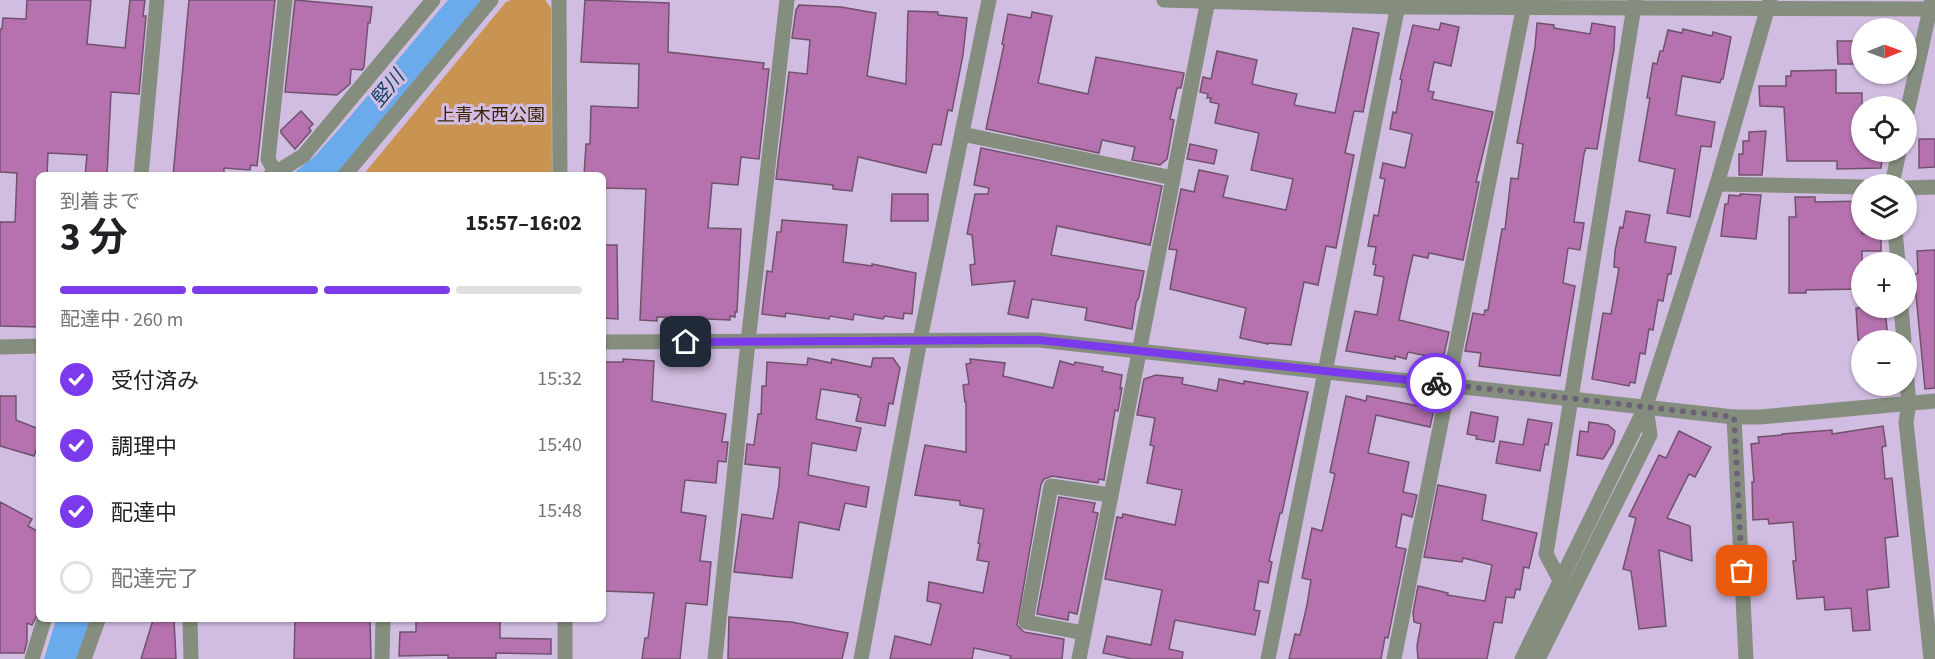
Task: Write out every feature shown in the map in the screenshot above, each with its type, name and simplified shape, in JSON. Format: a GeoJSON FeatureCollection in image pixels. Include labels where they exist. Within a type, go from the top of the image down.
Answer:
{"type":"FeatureCollection","features":[{"type":"Feature","properties":{"kind":"street"},"geometry":{"type":"LineString","coordinates":[[141,172],[157,0]]}},
{"type":"Feature","properties":{"kind":"street"},"geometry":{"type":"LineString","coordinates":[[271,172],[268,159],[285,0]]}},
{"type":"Feature","properties":{"kind":"street"},"geometry":{"type":"LineString","coordinates":[[275,172],[303,156],[433,0]]}},
{"type":"Feature","properties":{"kind":"street"},"geometry":{"type":"LineString","coordinates":[[347,172],[490,0]]}},
{"type":"Feature","properties":{"kind":"street"},"geometry":{"type":"LineString","coordinates":[[560,0],[560,172]]}},
{"type":"Feature","properties":{"kind":"street"},"geometry":{"type":"LineString","coordinates":[[715,659],[748,342],[788,0]]}},
{"type":"Feature","properties":{"kind":"street"},"geometry":{"type":"LineString","coordinates":[[861,659],[920,340],[989,0]]}},
{"type":"Feature","properties":{"kind":"street"},"geometry":{"type":"LineString","coordinates":[[1164,0],[1932,6],[1911,96]]}},
{"type":"Feature","properties":{"kind":"street"},"geometry":{"type":"LineString","coordinates":[[1079,659],[1208,1]]}},
{"type":"Feature","properties":{"kind":"street"},"geometry":{"type":"LineString","coordinates":[[1268,659],[1398,3]]}},
{"type":"Feature","properties":{"kind":"street"},"geometry":{"type":"LineString","coordinates":[[1395,659],[1524,3]]}},
{"type":"Feature","properties":{"kind":"street"},"geometry":{"type":"LineString","coordinates":[[1569,597],[1546,554],[1635,4]]}},
{"type":"Feature","properties":{"kind":"street"},"geometry":{"type":"LineString","coordinates":[[1522,659],[1646,406],[1717,184],[1769,4]]}},
{"type":"Feature","properties":{"kind":"street"},"geometry":{"type":"LineString","coordinates":[[962,134],[1173,178]]}},
{"type":"Feature","properties":{"kind":"street"},"geometry":{"type":"LineString","coordinates":[[1717,184],[1851,187]]}},
{"type":"Feature","properties":{"kind":"street"},"geometry":{"type":"LineString","coordinates":[[1917,188],[1935,188]]}},
{"type":"Feature","properties":{"kind":"street"},"geometry":{"type":"LineString","coordinates":[[606,342],[1039,340],[1734,417],[1792,414],[1935,400]]}},
{"type":"Feature","properties":{"kind":"street"},"geometry":{"type":"LineString","coordinates":[[0,347],[36,346]]}},
{"type":"Feature","properties":{"kind":"street"},"geometry":{"type":"LineString","coordinates":[[1908,396],[1906,422],[1931,659]]}},
{"type":"Feature","properties":{"kind":"street"},"geometry":{"type":"LineString","coordinates":[[1538,659],[1650,435],[1646,406]]}},
{"type":"Feature","properties":{"kind":"street"},"geometry":{"type":"LineString","coordinates":[[1734,417],[1746,659]]}},
{"type":"Feature","properties":{"kind":"street"},"geometry":{"type":"LineString","coordinates":[[1084,633],[1026,622],[1051,486],[1110,495]]}},
{"type":"Feature","properties":{"kind":"street"},"geometry":{"type":"LineString","coordinates":[[32,659],[43,622]]}},
{"type":"Feature","properties":{"kind":"street"},"geometry":{"type":"LineString","coordinates":[[84,659],[97,622]]}},
{"type":"Feature","properties":{"kind":"street"},"geometry":{"type":"LineString","coordinates":[[190,622],[192,659]]}},
{"type":"Feature","properties":{"kind":"street"},"geometry":{"type":"LineString","coordinates":[[382,622],[382,659]]}},
{"type":"Feature","properties":{"kind":"street"},"geometry":{"type":"LineString","coordinates":[[565,622],[566,659]]}},
{"type":"Feature","properties":{"kind":"green space","name":"上青木西公園"},"geometry":{"type":"Polygon","coordinates":[[[545,0],[551,8],[552,172],[365,172],[506,2],[545,0]]]}},
{"type":"Feature","properties":{"kind":"water","name":"竪川"},"geometry":{"type":"Polygon","coordinates":[[[448,0],[484,0],[340,172],[295,172],[315,156],[448,0]]]}},
{"type":"Feature","properties":{"kind":"water"},"geometry":{"type":"Polygon","coordinates":[[[55,622],[90,622],[78,659],[44,659],[55,622]]]}},
{"type":"Feature","properties":{"kind":"building"},"geometry":{"type":"Polygon","coordinates":[[[27,0],[91,0],[87,44],[125,48],[130,0],[145,0],[143,16],[146,16],[139,94],[111,92],[107,172],[85,172],[87,155],[48,153],[47,172],[36,172],[36,327],[0,326],[0,222],[15,222],[17,173],[0,172],[0,29],[2,29],[3,18],[26,19],[27,0]]]}},
{"type":"Feature","properties":{"kind":"building"},"geometry":{"type":"Polygon","coordinates":[[[189,0],[275,0],[257,166],[251,165],[250,170],[224,168],[224,172],[173,172],[189,0]]]}},
{"type":"Feature","properties":{"kind":"building"},"geometry":{"type":"Polygon","coordinates":[[[295,0],[372,7],[370,23],[368,23],[364,67],[362,70],[351,69],[350,84],[337,95],[285,92],[295,0]]]}},
{"type":"Feature","properties":{"kind":"building"},"geometry":{"type":"Polygon","coordinates":[[[585,0],[669,3],[668,52],[764,63],[763,69],[769,69],[759,159],[741,157],[738,185],[712,183],[708,228],[741,229],[737,312],[735,312],[735,317],[730,316],[730,320],[657,317],[657,321],[640,320],[646,189],[606,188],[606,172],[584,172],[586,144],[590,144],[591,106],[638,108],[639,64],[581,62],[585,0]]]}},
{"type":"Feature","properties":{"kind":"building"},"geometry":{"type":"Polygon","coordinates":[[[799,5],[841,7],[876,13],[867,76],[906,84],[908,11],[938,12],[938,15],[967,18],[963,55],[952,111],[948,110],[941,145],[933,144],[926,173],[858,157],[852,191],[833,189],[833,185],[776,179],[789,72],[807,74],[810,40],[792,38],[796,10],[799,5]]]}},
{"type":"Feature","properties":{"kind":"building"},"geometry":{"type":"Polygon","coordinates":[[[1032,12],[1052,16],[1038,83],[1088,94],[1096,57],[1184,73],[1181,88],[1177,88],[1170,119],[1174,120],[1167,159],[1160,165],[1132,160],[1135,147],[1102,140],[1099,153],[986,129],[1004,45],[1002,44],[1008,14],[1031,18],[1032,12]]]}},
{"type":"Feature","properties":{"kind":"building"},"geometry":{"type":"Polygon","coordinates":[[[1441,23],[1459,27],[1451,66],[1434,62],[1428,91],[1434,92],[1432,99],[1493,112],[1476,182],[1479,182],[1463,260],[1429,253],[1428,258],[1413,255],[1399,320],[1449,332],[1443,359],[1408,352],[1406,359],[1395,356],[1395,359],[1346,351],[1355,311],[1377,315],[1384,277],[1374,275],[1376,247],[1368,246],[1374,215],[1378,216],[1385,179],[1380,178],[1383,163],[1405,168],[1412,134],[1390,129],[1393,112],[1396,113],[1402,80],[1400,79],[1413,25],[1439,30],[1441,23]]]}},
{"type":"Feature","properties":{"kind":"building"},"geometry":{"type":"Polygon","coordinates":[[[1537,23],[1590,34],[1592,23],[1615,27],[1614,49],[1597,149],[1586,148],[1584,154],[1574,222],[1584,223],[1580,250],[1568,248],[1563,283],[1575,286],[1560,376],[1479,366],[1481,353],[1465,351],[1473,313],[1484,315],[1485,310],[1488,310],[1502,229],[1505,229],[1511,178],[1518,179],[1523,144],[1517,143],[1535,47],[1537,23]]]}},
{"type":"Feature","properties":{"kind":"building"},"geometry":{"type":"Polygon","coordinates":[[[1353,28],[1379,33],[1363,112],[1354,111],[1345,153],[1354,155],[1336,248],[1326,246],[1318,285],[1304,282],[1291,345],[1268,344],[1240,338],[1246,308],[1170,289],[1177,250],[1169,249],[1181,189],[1194,192],[1199,170],[1228,176],[1223,197],[1286,210],[1293,179],[1251,170],[1259,133],[1215,123],[1219,104],[1210,102],[1211,98],[1207,98],[1208,94],[1200,92],[1203,77],[1211,79],[1217,51],[1257,60],[1252,84],[1297,94],[1294,105],[1335,113],[1353,28]]]}},
{"type":"Feature","properties":{"kind":"building"},"geometry":{"type":"Polygon","coordinates":[[[1683,29],[1712,36],[1713,32],[1731,37],[1723,79],[1720,83],[1682,76],[1676,115],[1715,122],[1711,147],[1701,146],[1690,217],[1667,213],[1675,169],[1639,161],[1650,98],[1647,98],[1653,63],[1657,64],[1660,51],[1663,51],[1668,30],[1682,33],[1683,29]]]}},
{"type":"Feature","properties":{"kind":"building"},"geometry":{"type":"Polygon","coordinates":[[[1837,41],[1851,41],[1851,64],[1838,64],[1837,41]]]}},
{"type":"Feature","properties":{"kind":"building"},"geometry":{"type":"Polygon","coordinates":[[[1836,70],[1836,93],[1862,93],[1862,96],[1851,96],[1851,162],[1882,162],[1881,168],[1837,169],[1837,161],[1787,161],[1784,107],[1760,106],[1759,86],[1786,86],[1786,76],[1791,76],[1791,71],[1836,70]]]}},
{"type":"Feature","properties":{"kind":"building"},"geometry":{"type":"Polygon","coordinates":[[[301,111],[313,124],[309,128],[311,131],[295,149],[281,130],[301,111]]]}},
{"type":"Feature","properties":{"kind":"building"},"geometry":{"type":"Polygon","coordinates":[[[1766,131],[1762,175],[1739,175],[1739,154],[1743,154],[1743,141],[1749,141],[1749,132],[1766,131]]]}},
{"type":"Feature","properties":{"kind":"building"},"geometry":{"type":"Polygon","coordinates":[[[1919,139],[1935,139],[1935,167],[1919,168],[1919,139]]]}},
{"type":"Feature","properties":{"kind":"building"},"geometry":{"type":"Polygon","coordinates":[[[1190,144],[1217,150],[1214,164],[1187,159],[1190,144]]]}},
{"type":"Feature","properties":{"kind":"building"},"geometry":{"type":"Polygon","coordinates":[[[981,148],[1162,186],[1150,245],[1057,226],[1051,255],[1144,271],[1132,329],[1085,320],[1087,308],[1032,299],[1028,318],[1008,314],[1015,281],[972,285],[970,265],[975,264],[972,235],[967,234],[975,194],[988,194],[989,188],[974,185],[981,148]]]}},
{"type":"Feature","properties":{"kind":"building"},"geometry":{"type":"Polygon","coordinates":[[[892,194],[928,194],[928,221],[891,221],[892,194]]]}},
{"type":"Feature","properties":{"kind":"building"},"geometry":{"type":"Polygon","coordinates":[[[1740,194],[1761,195],[1756,239],[1721,236],[1725,204],[1728,204],[1729,195],[1740,196],[1740,194]]]}},
{"type":"Feature","properties":{"kind":"building"},"geometry":{"type":"Polygon","coordinates":[[[1795,197],[1815,197],[1815,202],[1851,201],[1851,240],[1881,240],[1881,251],[1851,252],[1851,289],[1806,290],[1806,293],[1789,293],[1789,217],[1796,217],[1795,197]]]}},
{"type":"Feature","properties":{"kind":"building"},"geometry":{"type":"Polygon","coordinates":[[[1626,211],[1650,215],[1645,242],[1676,247],[1663,301],[1658,300],[1653,330],[1649,329],[1645,354],[1640,353],[1635,383],[1630,382],[1629,386],[1592,379],[1603,313],[1611,314],[1619,268],[1614,267],[1615,251],[1626,211]]]}},
{"type":"Feature","properties":{"kind":"building"},"geometry":{"type":"Polygon","coordinates":[[[782,220],[847,225],[843,262],[872,266],[872,264],[916,273],[912,314],[904,313],[903,319],[885,316],[883,319],[854,314],[853,320],[786,313],[785,317],[762,314],[767,271],[772,272],[777,232],[781,232],[782,220]]]}},
{"type":"Feature","properties":{"kind":"building"},"geometry":{"type":"Polygon","coordinates":[[[606,245],[617,245],[618,319],[606,318],[606,245]]]}},
{"type":"Feature","properties":{"kind":"building"},"geometry":{"type":"Polygon","coordinates":[[[1935,250],[1935,388],[1925,389],[1917,305],[1917,251],[1935,250]]]}},
{"type":"Feature","properties":{"kind":"building"},"geometry":{"type":"Polygon","coordinates":[[[1857,318],[1886,318],[1887,330],[1857,330],[1857,318]]]}},
{"type":"Feature","properties":{"kind":"building"},"geometry":{"type":"Polygon","coordinates":[[[808,358],[831,363],[832,359],[871,367],[873,358],[893,358],[900,368],[893,404],[889,403],[885,426],[856,421],[861,398],[858,395],[821,389],[816,419],[861,428],[856,451],[812,443],[808,475],[869,487],[866,507],[845,503],[839,530],[799,522],[792,578],[734,572],[742,514],[773,519],[779,485],[780,468],[745,464],[747,444],[754,445],[758,414],[761,414],[762,386],[766,386],[767,362],[807,365],[808,358]]]}},
{"type":"Feature","properties":{"kind":"building"},"geometry":{"type":"Polygon","coordinates":[[[623,359],[654,361],[652,401],[726,414],[722,442],[728,442],[726,462],[718,461],[716,483],[685,480],[681,512],[706,516],[700,561],[711,562],[707,605],[686,603],[680,659],[642,659],[645,638],[648,638],[654,593],[606,591],[606,362],[623,362],[623,359]]]}},
{"type":"Feature","properties":{"kind":"building"},"geometry":{"type":"Polygon","coordinates":[[[970,359],[1005,363],[1003,376],[1053,388],[1060,361],[1074,365],[1075,362],[1103,367],[1102,371],[1122,375],[1120,389],[1122,388],[1118,411],[1115,410],[1104,480],[1099,479],[1098,483],[1052,476],[1044,479],[1041,484],[1017,625],[1024,632],[1064,639],[1062,659],[1010,659],[1011,656],[974,648],[972,659],[890,659],[895,636],[931,645],[941,604],[927,601],[929,582],[983,593],[989,562],[977,560],[984,509],[960,505],[960,501],[915,495],[925,445],[966,452],[966,402],[963,385],[969,384],[966,364],[971,363],[970,359]]]}},
{"type":"Feature","properties":{"kind":"building"},"geometry":{"type":"Polygon","coordinates":[[[1156,375],[1183,378],[1182,384],[1217,391],[1219,379],[1308,392],[1282,513],[1280,513],[1269,561],[1272,562],[1268,583],[1259,581],[1254,610],[1260,611],[1255,635],[1175,620],[1169,649],[1183,652],[1182,659],[1132,659],[1103,653],[1107,636],[1151,645],[1162,590],[1105,579],[1117,517],[1122,518],[1123,514],[1175,525],[1182,490],[1147,483],[1154,446],[1150,445],[1155,418],[1137,415],[1144,379],[1156,375]]]}},
{"type":"Feature","properties":{"kind":"building"},"geometry":{"type":"Polygon","coordinates":[[[0,396],[16,396],[16,420],[36,428],[36,451],[34,456],[0,446],[0,396]]]}},
{"type":"Feature","properties":{"kind":"building"},"geometry":{"type":"Polygon","coordinates":[[[1346,396],[1366,401],[1367,396],[1434,409],[1430,427],[1376,415],[1368,453],[1409,462],[1403,492],[1417,495],[1412,517],[1402,514],[1396,547],[1406,549],[1388,638],[1385,637],[1381,659],[1289,659],[1295,634],[1300,635],[1307,605],[1311,580],[1302,578],[1312,528],[1322,531],[1335,474],[1330,472],[1346,396]]]}},
{"type":"Feature","properties":{"kind":"building"},"geometry":{"type":"Polygon","coordinates":[[[1471,412],[1498,417],[1494,442],[1476,439],[1477,436],[1467,434],[1471,412]]]}},
{"type":"Feature","properties":{"kind":"building"},"geometry":{"type":"Polygon","coordinates":[[[1528,419],[1552,423],[1540,471],[1496,463],[1500,441],[1523,445],[1528,419]]]}},
{"type":"Feature","properties":{"kind":"building"},"geometry":{"type":"Polygon","coordinates":[[[1589,422],[1608,425],[1615,431],[1613,443],[1603,459],[1577,455],[1580,431],[1588,432],[1589,422]]]}},
{"type":"Feature","properties":{"kind":"building"},"geometry":{"type":"Polygon","coordinates":[[[1883,426],[1886,446],[1882,447],[1885,479],[1892,478],[1898,536],[1885,538],[1889,587],[1867,590],[1870,630],[1853,631],[1851,608],[1825,610],[1824,597],[1797,599],[1793,561],[1796,561],[1793,522],[1769,524],[1768,519],[1753,520],[1752,482],[1754,482],[1751,444],[1759,443],[1758,437],[1832,430],[1832,434],[1883,426]]]}},
{"type":"Feature","properties":{"kind":"building"},"geometry":{"type":"Polygon","coordinates":[[[1679,431],[1711,447],[1695,477],[1689,474],[1667,518],[1690,526],[1692,561],[1659,550],[1666,626],[1639,629],[1631,571],[1623,569],[1636,518],[1629,516],[1659,455],[1666,458],[1679,431]]]}},
{"type":"Feature","properties":{"kind":"building"},"geometry":{"type":"Polygon","coordinates":[[[1438,485],[1486,495],[1482,520],[1537,533],[1529,568],[1524,567],[1520,590],[1516,589],[1514,598],[1506,597],[1502,623],[1494,622],[1487,659],[1418,659],[1417,646],[1421,624],[1414,622],[1413,612],[1418,586],[1448,593],[1447,595],[1485,601],[1492,565],[1463,558],[1462,562],[1424,557],[1438,485]]]}},
{"type":"Feature","properties":{"kind":"building"},"geometry":{"type":"Polygon","coordinates":[[[1059,497],[1095,503],[1093,512],[1098,513],[1077,614],[1069,612],[1068,620],[1037,614],[1059,497]]]}},
{"type":"Feature","properties":{"kind":"building"},"geometry":{"type":"Polygon","coordinates":[[[0,502],[32,519],[28,526],[36,530],[36,617],[32,625],[27,623],[27,642],[24,653],[0,653],[0,502]]]}},
{"type":"Feature","properties":{"kind":"building"},"geometry":{"type":"Polygon","coordinates":[[[729,617],[791,622],[848,633],[842,659],[728,659],[729,617]]]}},
{"type":"Feature","properties":{"kind":"building"},"geometry":{"type":"Polygon","coordinates":[[[152,622],[174,622],[176,659],[141,659],[152,622]]]}},
{"type":"Feature","properties":{"kind":"building"},"geometry":{"type":"Polygon","coordinates":[[[295,622],[370,622],[371,659],[294,659],[295,622]]]}},
{"type":"Feature","properties":{"kind":"building"},"geometry":{"type":"Polygon","coordinates":[[[416,622],[500,622],[500,638],[551,639],[551,654],[496,653],[496,658],[448,658],[448,655],[399,656],[400,632],[416,632],[416,622]]]}},
{"type":"Feature","properties":{"kind":"way so far"},"geometry":{"type":"LineString","coordinates":[[1436,383],[1734,417],[1742,571]]}},
{"type":"Feature","properties":{"kind":"route"},"geometry":{"type":"LineString","coordinates":[[686,342],[1039,340],[1436,383]]}}]}
